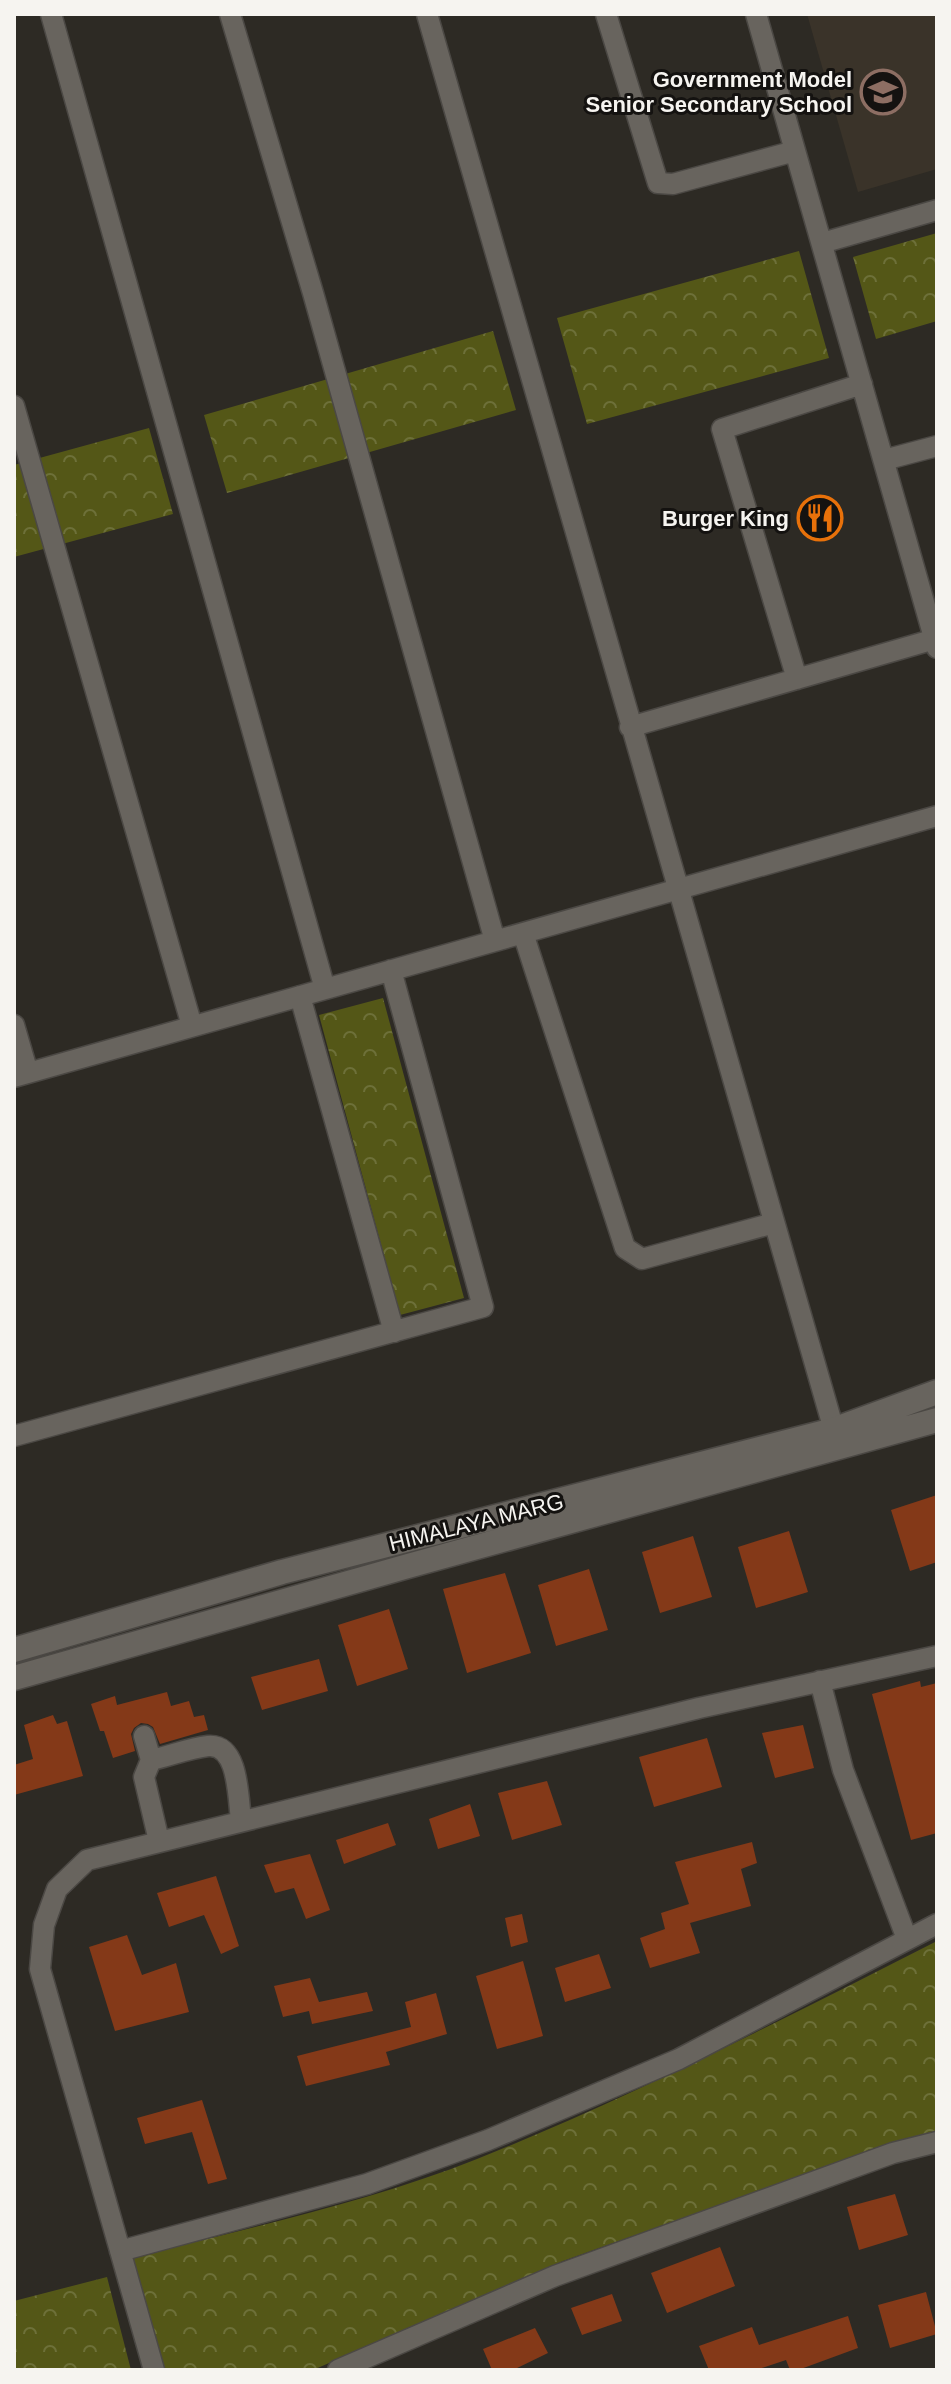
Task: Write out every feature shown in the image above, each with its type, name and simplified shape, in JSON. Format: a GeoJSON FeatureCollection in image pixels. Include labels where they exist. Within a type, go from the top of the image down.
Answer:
{"type":"FeatureCollection","features":[{"type":"Feature","properties":{"kind":"main road","name":"HIMALAYA MARG"},"geometry":{"type":"LineString","coordinates":[[14,1678],[408,1566],[836,1439],[937,1392]]}},
{"type":"Feature","properties":{"kind":"main road","name":"HIMALAYA MARG"},"geometry":{"type":"LineString","coordinates":[[14,1650],[282,1572],[836,1439],[937,1420]]}},
{"type":"Feature","properties":{"kind":"street"},"geometry":{"type":"LineString","coordinates":[[51,14],[325,989]]}},
{"type":"Feature","properties":{"kind":"street"},"geometry":{"type":"LineString","coordinates":[[230,14],[313,293],[495,941]]}},
{"type":"Feature","properties":{"kind":"street"},"geometry":{"type":"LineString","coordinates":[[427,14],[836,1439]]}},
{"type":"Feature","properties":{"kind":"street"},"geometry":{"type":"LineString","coordinates":[[606,14],[658,183],[673,184],[795,151]]}},
{"type":"Feature","properties":{"kind":"street"},"geometry":{"type":"LineString","coordinates":[[631,727],[936,643],[756,14]]}},
{"type":"Feature","properties":{"kind":"street"},"geometry":{"type":"LineString","coordinates":[[822,243],[937,210]]}},
{"type":"Feature","properties":{"kind":"street"},"geometry":{"type":"LineString","coordinates":[[797,679],[722,429],[862,384]]}},
{"type":"Feature","properties":{"kind":"street"},"geometry":{"type":"LineString","coordinates":[[14,406],[192,1026]]}},
{"type":"Feature","properties":{"kind":"street"},"geometry":{"type":"LineString","coordinates":[[884,460],[937,446]]}},
{"type":"Feature","properties":{"kind":"street"},"geometry":{"type":"LineString","coordinates":[[14,1025],[21,1075],[937,816]]}},
{"type":"Feature","properties":{"kind":"street"},"geometry":{"type":"LineString","coordinates":[[523,933],[625,1248],[642,1259],[774,1223]]}},
{"type":"Feature","properties":{"kind":"street"},"geometry":{"type":"LineString","coordinates":[[14,1436],[483,1307],[391,970]]}},
{"type":"Feature","properties":{"kind":"street"},"geometry":{"type":"LineString","coordinates":[[300,996],[394,1332]]}},
{"type":"Feature","properties":{"kind":"street"},"geometry":{"type":"LineString","coordinates":[[154,2370],[40,1969],[44,1925],[57,1889],[87,1860],[684,1711],[937,1656]]}},
{"type":"Feature","properties":{"kind":"street"},"geometry":{"type":"LineString","coordinates":[[820,1681],[843,1770],[907,1939]]}},
{"type":"Feature","properties":{"kind":"street"},"geometry":{"type":"LineString","coordinates":[[144,1736],[151,1760],[144,1777],[159,1841]]}},
{"type":"Feature","properties":{"kind":"street"},"geometry":{"type":"LineString","coordinates":[[151,1760],[210,1746],[225,1751],[230,1757],[235,1778],[241,1820]]}},
{"type":"Feature","properties":{"kind":"street"},"geometry":{"type":"LineString","coordinates":[[120,2251],[367,2184],[488,2140],[679,2059],[937,1924]]}},
{"type":"Feature","properties":{"kind":"street"},"geometry":{"type":"LineString","coordinates":[[338,2370],[555,2276],[893,2153],[937,2142]]}},
{"type":"Feature","properties":{"kind":"shaded area","name":"Government Model Senior Secondary School"},"geometry":{"type":"Polygon","coordinates":[[[807,14],[937,14],[937,169],[858,192],[807,14]]]}},
{"type":"Feature","properties":{"kind":"green space"},"geometry":{"type":"Polygon","coordinates":[[[937,233],[937,321],[876,339],[853,257],[937,233]]]}},
{"type":"Feature","properties":{"kind":"green space"},"geometry":{"type":"Polygon","coordinates":[[[799,251],[829,358],[587,424],[557,318],[799,251]]]}},
{"type":"Feature","properties":{"kind":"green space"},"geometry":{"type":"Polygon","coordinates":[[[493,331],[516,410],[227,493],[204,415],[493,331]]]}},
{"type":"Feature","properties":{"kind":"green space"},"geometry":{"type":"Polygon","coordinates":[[[149,428],[173,514],[14,557],[14,465],[149,428]]]}},
{"type":"Feature","properties":{"kind":"green space"},"geometry":{"type":"Polygon","coordinates":[[[383,998],[464,1298],[400,1315],[319,1015],[383,998]]]}},
{"type":"Feature","properties":{"kind":"green space"},"geometry":{"type":"Polygon","coordinates":[[[937,1941],[937,2131],[895,2142],[563,2261],[313,2370],[165,2370],[133,2257],[350,2202],[477,2159],[652,2083],[937,1941]]]}},
{"type":"Feature","properties":{"kind":"green space"},"geometry":{"type":"Polygon","coordinates":[[[107,2277],[131,2370],[14,2370],[14,2301],[107,2277]]]}},
{"type":"Feature","properties":{"kind":"building"},"geometry":{"type":"Polygon","coordinates":[[[937,1495],[937,1562],[910,1571],[891,1510],[937,1495]]]}},
{"type":"Feature","properties":{"kind":"building"},"geometry":{"type":"Polygon","coordinates":[[[789,1531],[808,1592],[756,1608],[738,1547],[789,1531]]]}},
{"type":"Feature","properties":{"kind":"building"},"geometry":{"type":"Polygon","coordinates":[[[693,1536],[712,1597],[660,1613],[642,1552],[693,1536]]]}},
{"type":"Feature","properties":{"kind":"building"},"geometry":{"type":"Polygon","coordinates":[[[589,1569],[608,1630],[556,1646],[538,1585],[589,1569]]]}},
{"type":"Feature","properties":{"kind":"building"},"geometry":{"type":"Polygon","coordinates":[[[505,1573],[531,1653],[467,1673],[443,1589],[505,1573]]]}},
{"type":"Feature","properties":{"kind":"building"},"geometry":{"type":"Polygon","coordinates":[[[389,1609],[408,1669],[357,1686],[338,1625],[389,1609]]]}},
{"type":"Feature","properties":{"kind":"building"},"geometry":{"type":"Polygon","coordinates":[[[319,1659],[328,1691],[262,1710],[251,1677],[319,1659]]]}},
{"type":"Feature","properties":{"kind":"building"},"geometry":{"type":"Polygon","coordinates":[[[920,1681],[921,1687],[937,1683],[937,1833],[911,1840],[872,1694],[920,1681]]]}},
{"type":"Feature","properties":{"kind":"building"},"geometry":{"type":"Polygon","coordinates":[[[167,1692],[171,1706],[189,1701],[194,1717],[204,1715],[208,1730],[160,1744],[153,1727],[141,1723],[131,1734],[135,1751],[113,1758],[91,1704],[115,1696],[117,1705],[167,1692]]]}},
{"type":"Feature","properties":{"kind":"building"},"geometry":{"type":"Polygon","coordinates":[[[53,1715],[57,1724],[67,1721],[83,1776],[14,1795],[14,1765],[33,1759],[24,1725],[53,1715]]]}},
{"type":"Feature","properties":{"kind":"building"},"geometry":{"type":"Polygon","coordinates":[[[803,1725],[814,1768],[775,1778],[762,1733],[803,1725]]]}},
{"type":"Feature","properties":{"kind":"building"},"geometry":{"type":"Polygon","coordinates":[[[707,1738],[722,1787],[654,1807],[639,1757],[707,1738]]]}},
{"type":"Feature","properties":{"kind":"building"},"geometry":{"type":"Polygon","coordinates":[[[547,1781],[562,1825],[512,1840],[498,1793],[547,1781]]]}},
{"type":"Feature","properties":{"kind":"building"},"geometry":{"type":"Polygon","coordinates":[[[470,1804],[480,1836],[438,1849],[429,1819],[470,1804]]]}},
{"type":"Feature","properties":{"kind":"building"},"geometry":{"type":"Polygon","coordinates":[[[388,1823],[396,1845],[344,1864],[336,1840],[388,1823]]]}},
{"type":"Feature","properties":{"kind":"building"},"geometry":{"type":"Polygon","coordinates":[[[752,1842],[757,1863],[741,1869],[751,1906],[690,1923],[700,1953],[650,1968],[640,1938],[665,1929],[661,1913],[689,1904],[675,1862],[752,1842]]]}},
{"type":"Feature","properties":{"kind":"building"},"geometry":{"type":"Polygon","coordinates":[[[310,1854],[330,1910],[306,1919],[294,1888],[275,1893],[264,1865],[310,1854]]]}},
{"type":"Feature","properties":{"kind":"building"},"geometry":{"type":"Polygon","coordinates":[[[216,1876],[239,1946],[221,1954],[204,1915],[169,1927],[157,1893],[216,1876]]]}},
{"type":"Feature","properties":{"kind":"building"},"geometry":{"type":"Polygon","coordinates":[[[522,1914],[528,1942],[511,1947],[505,1918],[522,1914]]]}},
{"type":"Feature","properties":{"kind":"building"},"geometry":{"type":"Polygon","coordinates":[[[127,1935],[142,1975],[176,1963],[189,2012],[115,2031],[89,1947],[127,1935]]]}},
{"type":"Feature","properties":{"kind":"building"},"geometry":{"type":"Polygon","coordinates":[[[599,1954],[611,1988],[565,2002],[555,1968],[599,1954]]]}},
{"type":"Feature","properties":{"kind":"building"},"geometry":{"type":"Polygon","coordinates":[[[523,1961],[543,2036],[497,2049],[476,1976],[523,1961]]]}},
{"type":"Feature","properties":{"kind":"building"},"geometry":{"type":"Polygon","coordinates":[[[310,1978],[319,2002],[367,1992],[373,2011],[312,2024],[309,2011],[283,2017],[274,1986],[310,1978]]]}},
{"type":"Feature","properties":{"kind":"building"},"geometry":{"type":"Polygon","coordinates":[[[436,1993],[447,2034],[386,2052],[390,2065],[306,2086],[297,2056],[411,2027],[405,2002],[436,1993]]]}},
{"type":"Feature","properties":{"kind":"building"},"geometry":{"type":"Polygon","coordinates":[[[202,2100],[227,2179],[208,2184],[192,2132],[145,2144],[137,2118],[202,2100]]]}},
{"type":"Feature","properties":{"kind":"building"},"geometry":{"type":"Polygon","coordinates":[[[895,2194],[908,2235],[859,2250],[847,2207],[895,2194]]]}},
{"type":"Feature","properties":{"kind":"building"},"geometry":{"type":"Polygon","coordinates":[[[720,2247],[735,2286],[667,2313],[651,2273],[720,2247]]]}},
{"type":"Feature","properties":{"kind":"building"},"geometry":{"type":"Polygon","coordinates":[[[926,2292],[937,2334],[890,2348],[878,2305],[926,2292]]]}},
{"type":"Feature","properties":{"kind":"building"},"geometry":{"type":"Polygon","coordinates":[[[612,2294],[622,2321],[582,2335],[571,2308],[612,2294]]]}},
{"type":"Feature","properties":{"kind":"building"},"geometry":{"type":"Polygon","coordinates":[[[848,2316],[858,2348],[798,2370],[790,2370],[786,2360],[756,2370],[709,2370],[699,2346],[752,2327],[759,2345],[848,2316]]]}},
{"type":"Feature","properties":{"kind":"building"},"geometry":{"type":"Polygon","coordinates":[[[535,2328],[548,2353],[513,2370],[492,2370],[483,2349],[535,2328]]]}},
{"type":"Feature","properties":{"kind":"place","name":"Government Model Senior Secondary School"},"geometry":{"type":"Point","coordinates":[883,92]}},
{"type":"Feature","properties":{"kind":"place","name":"Burger King"},"geometry":{"type":"Point","coordinates":[820,518]}}]}
